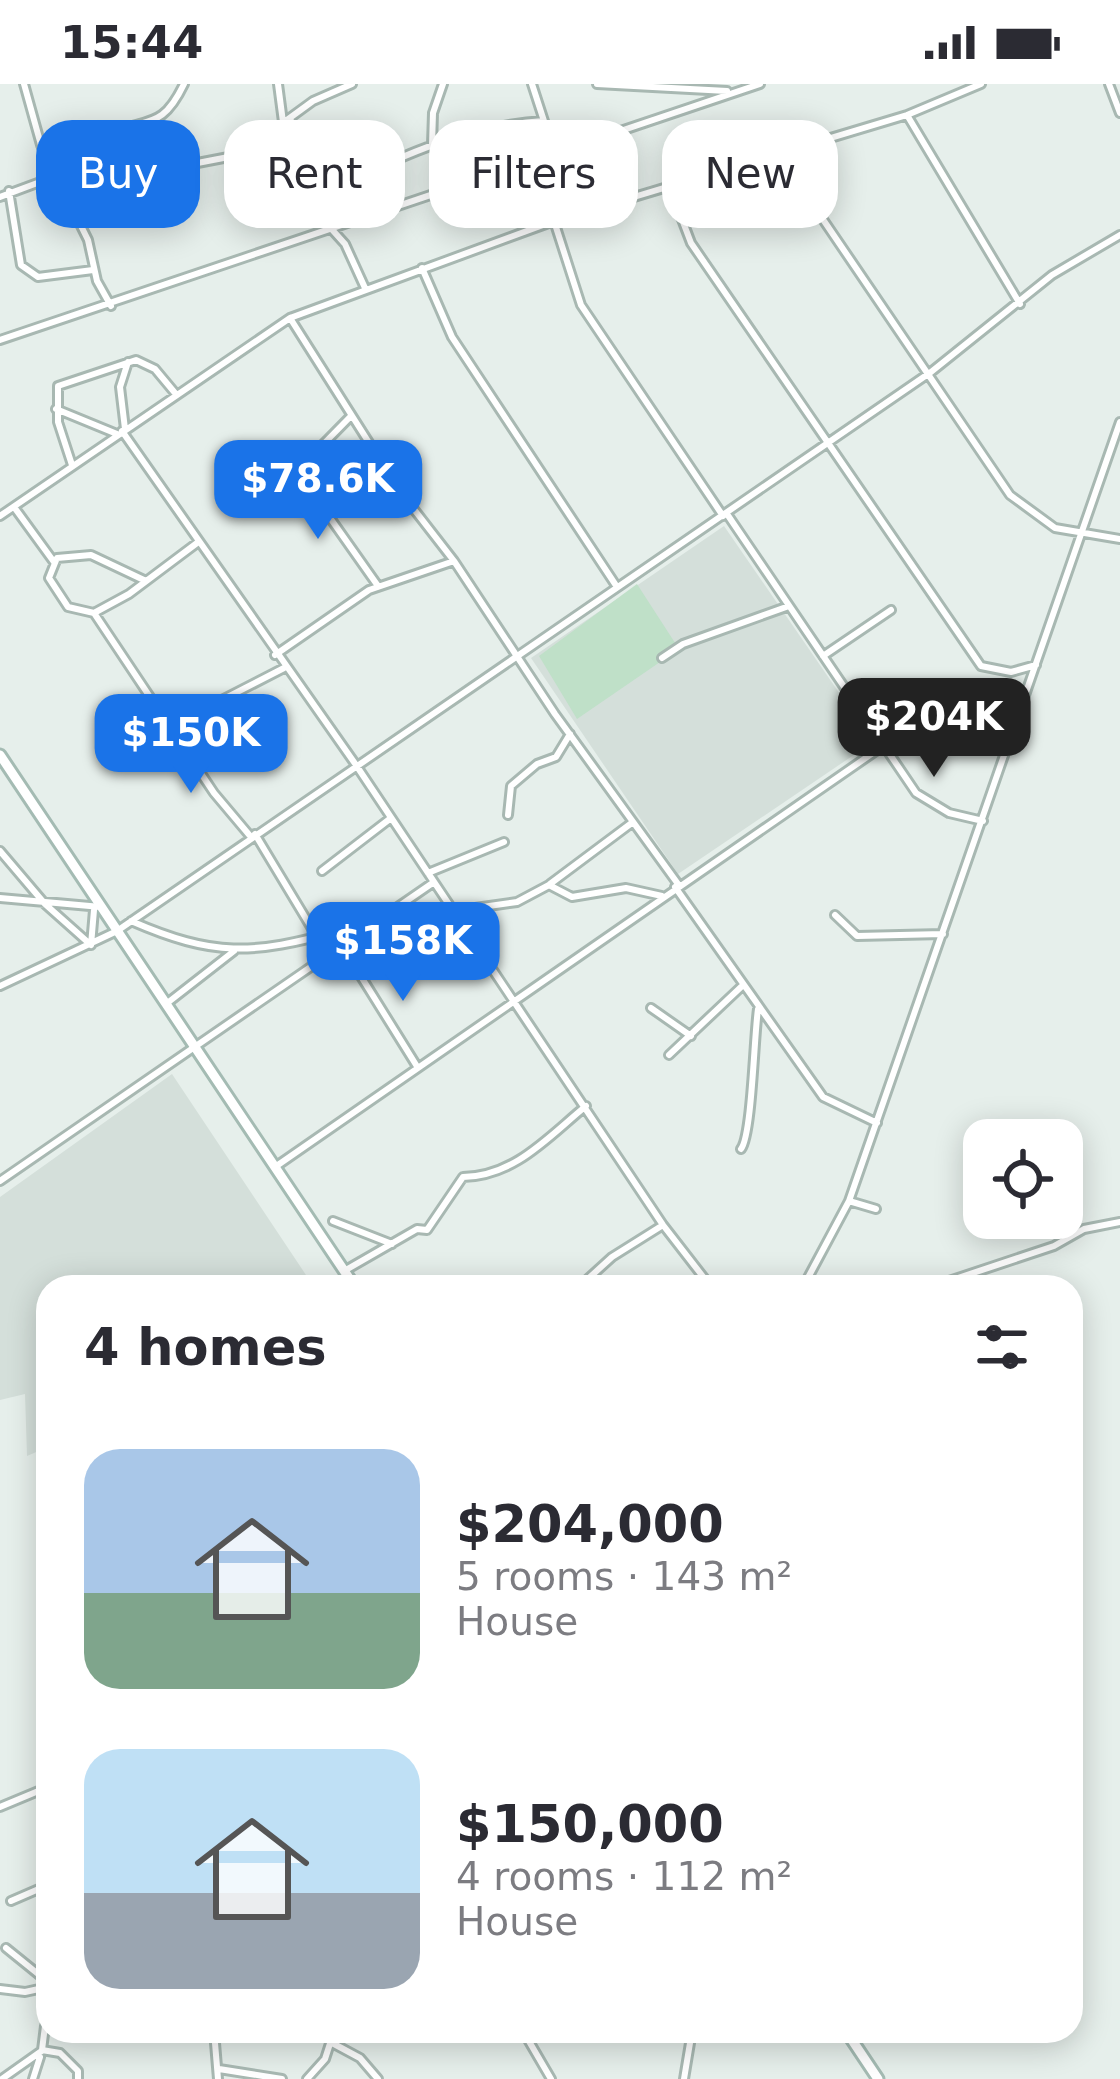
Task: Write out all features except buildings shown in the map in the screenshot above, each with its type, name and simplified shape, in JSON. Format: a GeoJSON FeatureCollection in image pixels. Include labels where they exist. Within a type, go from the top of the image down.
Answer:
{"type":"FeatureCollection","features":[{"type":"Feature","properties":{"kind":"street"},"geometry":{"type":"LineString","coordinates":[[24,84],[36,122]]}},
{"type":"Feature","properties":{"kind":"street"},"geometry":{"type":"LineString","coordinates":[[157,120],[184,84]]}},
{"type":"Feature","properties":{"kind":"street"},"geometry":{"type":"LineString","coordinates":[[278,84],[287,120]]}},
{"type":"Feature","properties":{"kind":"street"},"geometry":{"type":"LineString","coordinates":[[289,120],[313,100],[352,84]]}},
{"type":"Feature","properties":{"kind":"street"},"geometry":{"type":"LineString","coordinates":[[434,120],[443,84]]}},
{"type":"Feature","properties":{"kind":"street"},"geometry":{"type":"LineString","coordinates":[[532,84],[544,120]]}},
{"type":"Feature","properties":{"kind":"street"},"geometry":{"type":"LineString","coordinates":[[597,84],[728,90]]}},
{"type":"Feature","properties":{"kind":"street"},"geometry":{"type":"LineString","coordinates":[[638,123],[728,90],[760,84]]}},
{"type":"Feature","properties":{"kind":"street"},"geometry":{"type":"LineString","coordinates":[[838,136],[907,116],[981,84]]}},
{"type":"Feature","properties":{"kind":"street"},"geometry":{"type":"LineString","coordinates":[[1109,84],[1120,113]]}},
{"type":"Feature","properties":{"kind":"street"},"geometry":{"type":"LineString","coordinates":[[907,116],[1020,304]]}},
{"type":"Feature","properties":{"kind":"street"},"geometry":{"type":"LineString","coordinates":[[0,196],[36,186]]}},
{"type":"Feature","properties":{"kind":"street"},"geometry":{"type":"LineString","coordinates":[[8,191],[21,265],[38,278],[94,270]]}},
{"type":"Feature","properties":{"kind":"street"},"geometry":{"type":"LineString","coordinates":[[82,228],[111,306]]}},
{"type":"Feature","properties":{"kind":"street"},"geometry":{"type":"LineString","coordinates":[[0,340],[331,228]]}},
{"type":"Feature","properties":{"kind":"street"},"geometry":{"type":"LineString","coordinates":[[335,228],[366,289]]}},
{"type":"Feature","properties":{"kind":"street"},"geometry":{"type":"LineString","coordinates":[[0,516],[290,318],[534,228]]}},
{"type":"Feature","properties":{"kind":"street"},"geometry":{"type":"LineString","coordinates":[[556,228],[581,305],[916,793],[949,813],[983,820]]}},
{"type":"Feature","properties":{"kind":"street"},"geometry":{"type":"LineString","coordinates":[[686,228],[827,445],[981,666],[1011,672],[1036,665]]}},
{"type":"Feature","properties":{"kind":"street"},"geometry":{"type":"LineString","coordinates":[[829,228],[1010,495],[1055,528],[1120,539]]}},
{"type":"Feature","properties":{"kind":"street"},"geometry":{"type":"LineString","coordinates":[[0,986],[91,945],[131,921],[827,445],[931,372],[1052,275],[1120,235]]}},
{"type":"Feature","properties":{"kind":"street"},"geometry":{"type":"LineString","coordinates":[[422,268],[452,337],[617,587]]}},
{"type":"Feature","properties":{"kind":"street"},"geometry":{"type":"LineString","coordinates":[[290,318],[350,417],[454,561],[741,986],[823,1097],[877,1123]]}},
{"type":"Feature","properties":{"kind":"street"},"geometry":{"type":"LineString","coordinates":[[72,464],[56,409],[58,386],[128,361],[147,363],[176,394]]}},
{"type":"Feature","properties":{"kind":"street"},"geometry":{"type":"LineString","coordinates":[[128,361],[120,387],[121,431],[356,765],[701,1275]]}},
{"type":"Feature","properties":{"kind":"street"},"geometry":{"type":"LineString","coordinates":[[56,409],[121,431]]}},
{"type":"Feature","properties":{"kind":"street"},"geometry":{"type":"LineString","coordinates":[[350,417],[297,471],[378,586]]}},
{"type":"Feature","properties":{"kind":"street"},"geometry":{"type":"LineString","coordinates":[[809,1275],[849,1201],[1120,422]]}},
{"type":"Feature","properties":{"kind":"street"},"geometry":{"type":"LineString","coordinates":[[14,506],[54,562]]}},
{"type":"Feature","properties":{"kind":"street"},"geometry":{"type":"LineString","coordinates":[[146,581],[91,555],[64,554],[54,562],[49,578],[68,607],[94,613],[146,581],[197,543]]}},
{"type":"Feature","properties":{"kind":"street"},"geometry":{"type":"LineString","coordinates":[[275,655],[378,586],[454,561]]}},
{"type":"Feature","properties":{"kind":"street"},"geometry":{"type":"LineString","coordinates":[[662,658],[683,644],[789,606]]}},
{"type":"Feature","properties":{"kind":"street"},"geometry":{"type":"LineString","coordinates":[[823,656],[891,610]]}},
{"type":"Feature","properties":{"kind":"street"},"geometry":{"type":"LineString","coordinates":[[94,613],[124,664],[173,725],[214,794],[253,836],[316,937]]}},
{"type":"Feature","properties":{"kind":"street"},"geometry":{"type":"LineString","coordinates":[[173,725],[284,668]]}},
{"type":"Feature","properties":{"kind":"street"},"geometry":{"type":"LineString","coordinates":[[508,815],[511,786],[537,764],[556,758],[570,734]]}},
{"type":"Feature","properties":{"kind":"street"},"geometry":{"type":"LineString","coordinates":[[275,1167],[883,746]]}},
{"type":"Feature","properties":{"kind":"street"},"geometry":{"type":"LineString","coordinates":[[0,755],[97,909],[347,1275]]}},
{"type":"Feature","properties":{"kind":"street"},"geometry":{"type":"LineString","coordinates":[[322,871],[391,818]]}},
{"type":"Feature","properties":{"kind":"street"},"geometry":{"type":"LineString","coordinates":[[453,911],[517,902],[548,885],[633,822]]}},
{"type":"Feature","properties":{"kind":"street"},"geometry":{"type":"LineString","coordinates":[[428,873],[504,842]]}},
{"type":"Feature","properties":{"kind":"street"},"geometry":{"type":"LineString","coordinates":[[0,851],[45,904],[91,945]]}},
{"type":"Feature","properties":{"kind":"street"},"geometry":{"type":"LineString","coordinates":[[0,1181],[434,882]]}},
{"type":"Feature","properties":{"kind":"street"},"geometry":{"type":"LineString","coordinates":[[548,885],[572,897],[626,888],[662,896]]}},
{"type":"Feature","properties":{"kind":"street"},"geometry":{"type":"LineString","coordinates":[[0,898],[97,909]]}},
{"type":"Feature","properties":{"kind":"street"},"geometry":{"type":"LineString","coordinates":[[91,945],[97,909]]}},
{"type":"Feature","properties":{"kind":"street"},"geometry":{"type":"LineString","coordinates":[[835,915],[857,936],[943,934]]}},
{"type":"Feature","properties":{"kind":"street"},"geometry":{"type":"LineString","coordinates":[[131,921],[202,950],[237,949],[339,931]]}},
{"type":"Feature","properties":{"kind":"street"},"geometry":{"type":"LineString","coordinates":[[166,1004],[237,949]]}},
{"type":"Feature","properties":{"kind":"street"},"geometry":{"type":"LineString","coordinates":[[352,962],[418,1068]]}},
{"type":"Feature","properties":{"kind":"street"},"geometry":{"type":"LineString","coordinates":[[669,1054],[741,986]]}},
{"type":"Feature","properties":{"kind":"street"},"geometry":{"type":"LineString","coordinates":[[652,1008],[691,1036]]}},
{"type":"Feature","properties":{"kind":"street"},"geometry":{"type":"LineString","coordinates":[[741,1148],[749,1137],[750,1053],[758,1009]]}},
{"type":"Feature","properties":{"kind":"street"},"geometry":{"type":"LineString","coordinates":[[344,1271],[436,1223],[463,1177],[489,1177],[535,1152],[586,1106]]}},
{"type":"Feature","properties":{"kind":"street"},"geometry":{"type":"LineString","coordinates":[[849,1201],[876,1209]]}},
{"type":"Feature","properties":{"kind":"street"},"geometry":{"type":"LineString","coordinates":[[333,1221],[392,1244]]}},
{"type":"Feature","properties":{"kind":"street"},"geometry":{"type":"LineString","coordinates":[[967,1275],[1054,1246],[1084,1229],[1120,1222]]}},
{"type":"Feature","properties":{"kind":"street"},"geometry":{"type":"LineString","coordinates":[[592,1275],[663,1225]]}},
{"type":"Feature","properties":{"kind":"street"},"geometry":{"type":"LineString","coordinates":[[0,1807],[36,1792]]}},
{"type":"Feature","properties":{"kind":"street"},"geometry":{"type":"LineString","coordinates":[[11,1901],[36,1890]]}},
{"type":"Feature","properties":{"kind":"street"},"geometry":{"type":"LineString","coordinates":[[6,1948],[36,1974]]}},
{"type":"Feature","properties":{"kind":"street"},"geometry":{"type":"LineString","coordinates":[[0,1989],[25,1993],[36,1989]]}},
{"type":"Feature","properties":{"kind":"street"},"geometry":{"type":"LineString","coordinates":[[33,2079],[43,2043]]}},
{"type":"Feature","properties":{"kind":"street"},"geometry":{"type":"LineString","coordinates":[[216,2043],[218,2079]]}},
{"type":"Feature","properties":{"kind":"street"},"geometry":{"type":"LineString","coordinates":[[530,2043],[551,2079]]}},
{"type":"Feature","properties":{"kind":"street"},"geometry":{"type":"LineString","coordinates":[[684,2079],[690,2043]]}},
{"type":"Feature","properties":{"kind":"street"},"geometry":{"type":"LineString","coordinates":[[854,2043],[878,2079]]}},
{"type":"Feature","properties":{"kind":"street"},"geometry":{"type":"LineString","coordinates":[[307,2079],[334,2044],[360,2058],[378,2079]]}},
{"type":"Feature","properties":{"kind":"street"},"geometry":{"type":"LineString","coordinates":[[2,2079],[42,2054],[60,2053],[78,2071],[79,2079]]}},
{"type":"Feature","properties":{"kind":"street"},"geometry":{"type":"LineString","coordinates":[[219,2068],[282,2079]]}},
{"type":"Feature","properties":{"kind":"shaded area"},"geometry":{"type":"Polygon","coordinates":[[[724,526],[873,742],[678,874],[531,658],[724,526]]]}},
{"type":"Feature","properties":{"kind":"shaded area"},"geometry":{"type":"Polygon","coordinates":[[[172,1074],[306,1275],[36,1275],[36,1452],[27,1456],[25,1394],[0,1400],[0,1197],[172,1074]]]}},
{"type":"Feature","properties":{"kind":"green space"},"geometry":{"type":"Polygon","coordinates":[[[637,584],[679,649],[577,719],[539,656],[637,584]]]}}]}
